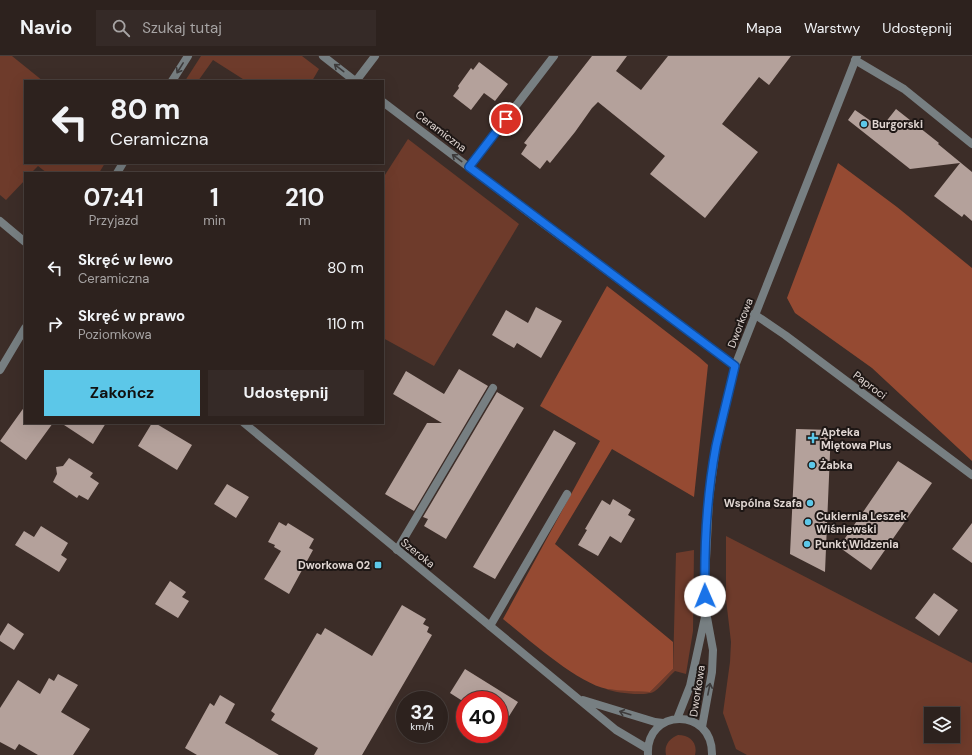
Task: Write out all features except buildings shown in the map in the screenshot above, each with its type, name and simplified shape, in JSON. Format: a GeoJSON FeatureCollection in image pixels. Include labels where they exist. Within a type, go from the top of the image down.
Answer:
{"type":"FeatureCollection","features":[{"type":"Feature","properties":{"kind":"street"},"geometry":{"type":"LineString","coordinates":[[173,80],[188,56]]}},
{"type":"Feature","properties":{"kind":"street"},"geometry":{"type":"LineString","coordinates":[[323,56],[355,80]]}},
{"type":"Feature","properties":{"kind":"street"},"geometry":{"type":"LineString","coordinates":[[357,80],[375,56]]}},
{"type":"Feature","properties":{"kind":"street"},"geometry":{"type":"LineString","coordinates":[[469,167],[554,56]]}},
{"type":"Feature","properties":{"kind":"street"},"geometry":{"type":"LineString","coordinates":[[856,58],[904,88],[972,144]]}},
{"type":"Feature","properties":{"kind":"street","name":"Dworkowa"},"geometry":{"type":"LineString","coordinates":[[702,727],[712,672],[713,650],[706,612],[705,580],[709,499],[716,447],[735,366],[754,314],[856,58]]}},
{"type":"Feature","properties":{"kind":"street","name":"Ceramiczna"},"geometry":{"type":"LineString","coordinates":[[384,103],[735,366]]}},
{"type":"Feature","properties":{"kind":"street"},"geometry":{"type":"LineString","coordinates":[[0,221],[24,241]]}},
{"type":"Feature","properties":{"kind":"street","name":"Paproci"},"geometry":{"type":"LineString","coordinates":[[754,314],[785,335],[972,475]]}},
{"type":"Feature","properties":{"kind":"street"},"geometry":{"type":"LineString","coordinates":[[0,370],[24,330]]}},
{"type":"Feature","properties":{"kind":"street"},"geometry":{"type":"LineString","coordinates":[[397,550],[493,388]]}},
{"type":"Feature","properties":{"kind":"street","name":"Szeroka"},"geometry":{"type":"LineString","coordinates":[[245,424],[616,730],[648,752]]}},
{"type":"Feature","properties":{"kind":"street"},"geometry":{"type":"LineString","coordinates":[[490,626],[567,494]]}},
{"type":"Feature","properties":{"kind":"street","name":"Dworkowa"},"geometry":{"type":"LineString","coordinates":[[677,719],[690,686],[706,612]]}},
{"type":"Feature","properties":{"kind":"street","name":"Szeroka"},"geometry":{"type":"LineString","coordinates":[[579,699],[663,723]]}},
{"type":"Feature","properties":{"kind":"street"},"geometry":{"type":"LineString","coordinates":[[648,752],[652,734],[663,723],[677,719],[686,719],[702,727],[708,735],[712,744],[712,755]]}},
{"type":"Feature","properties":{"kind":"shaded area"},"geometry":{"type":"Polygon","coordinates":[[[0,56],[12,56],[42,80],[24,80],[24,164],[104,164],[100,172],[46,172],[38,166],[32,172],[24,172],[24,181],[6,200],[0,195],[0,56]]]}},
{"type":"Feature","properties":{"kind":"shaded area"},"geometry":{"type":"Polygon","coordinates":[[[201,56],[302,56],[319,69],[313,80],[244,80],[213,60],[199,80],[186,80],[201,56]]]}},
{"type":"Feature","properties":{"kind":"shaded area"},"geometry":{"type":"Polygon","coordinates":[[[408,139],[519,224],[434,366],[384,339],[384,176],[408,139]]]}},
{"type":"Feature","properties":{"kind":"shaded area"},"geometry":{"type":"Polygon","coordinates":[[[838,163],[897,207],[972,268],[972,461],[872,368],[795,313],[787,298],[838,163]]]}},
{"type":"Feature","properties":{"kind":"shaded area"},"geometry":{"type":"Polygon","coordinates":[[[607,286],[708,365],[694,497],[612,449],[555,544],[673,642],[673,669],[650,692],[607,689],[595,685],[553,659],[503,619],[600,441],[540,406],[607,286]]]}},
{"type":"Feature","properties":{"kind":"shaded area"},"geometry":{"type":"Polygon","coordinates":[[[726,536],[972,663],[972,755],[747,755],[736,749],[723,713],[730,662],[731,642],[726,599],[726,536]]]}},
{"type":"Feature","properties":{"kind":"shaded area"},"geometry":{"type":"Polygon","coordinates":[[[694,550],[693,631],[686,674],[675,671],[658,689],[651,693],[631,694],[606,689],[650,692],[673,669],[676,553],[694,550]]]}},
{"type":"Feature","properties":{"kind":"shaded area"},"geometry":{"type":"Polygon","coordinates":[[[678,735],[686,736],[692,740],[696,751],[695,755],[666,755],[668,743],[672,738],[678,735]]]}},
{"type":"Feature","properties":{"kind":"place","name":"Burgorski"},"geometry":{"type":"Point","coordinates":[864,124]}},
{"type":"Feature","properties":{"kind":"place","name":"Apteka Miętowa Plus"},"geometry":{"type":"Point","coordinates":[813,438]}},
{"type":"Feature","properties":{"kind":"place","name":"Żabka"},"geometry":{"type":"Point","coordinates":[812,465]}},
{"type":"Feature","properties":{"kind":"place","name":"Wspólna Szafa"},"geometry":{"type":"Point","coordinates":[810,503]}},
{"type":"Feature","properties":{"kind":"place","name":"Cukiernia Leszek Wiśniewski"},"geometry":{"type":"Point","coordinates":[808,522]}},
{"type":"Feature","properties":{"kind":"place","name":"Punkt Widzenia"},"geometry":{"type":"Point","coordinates":[807,544]}},
{"type":"Feature","properties":{"kind":"place","name":"Dworkowa 02"},"geometry":{"type":"Point","coordinates":[378,565]}},
{"type":"Feature","properties":{"kind":"route"},"geometry":{"type":"LineString","coordinates":[[506,119],[469,167],[735,366],[716,447],[711,483],[706,543],[705,596]]}}]}
